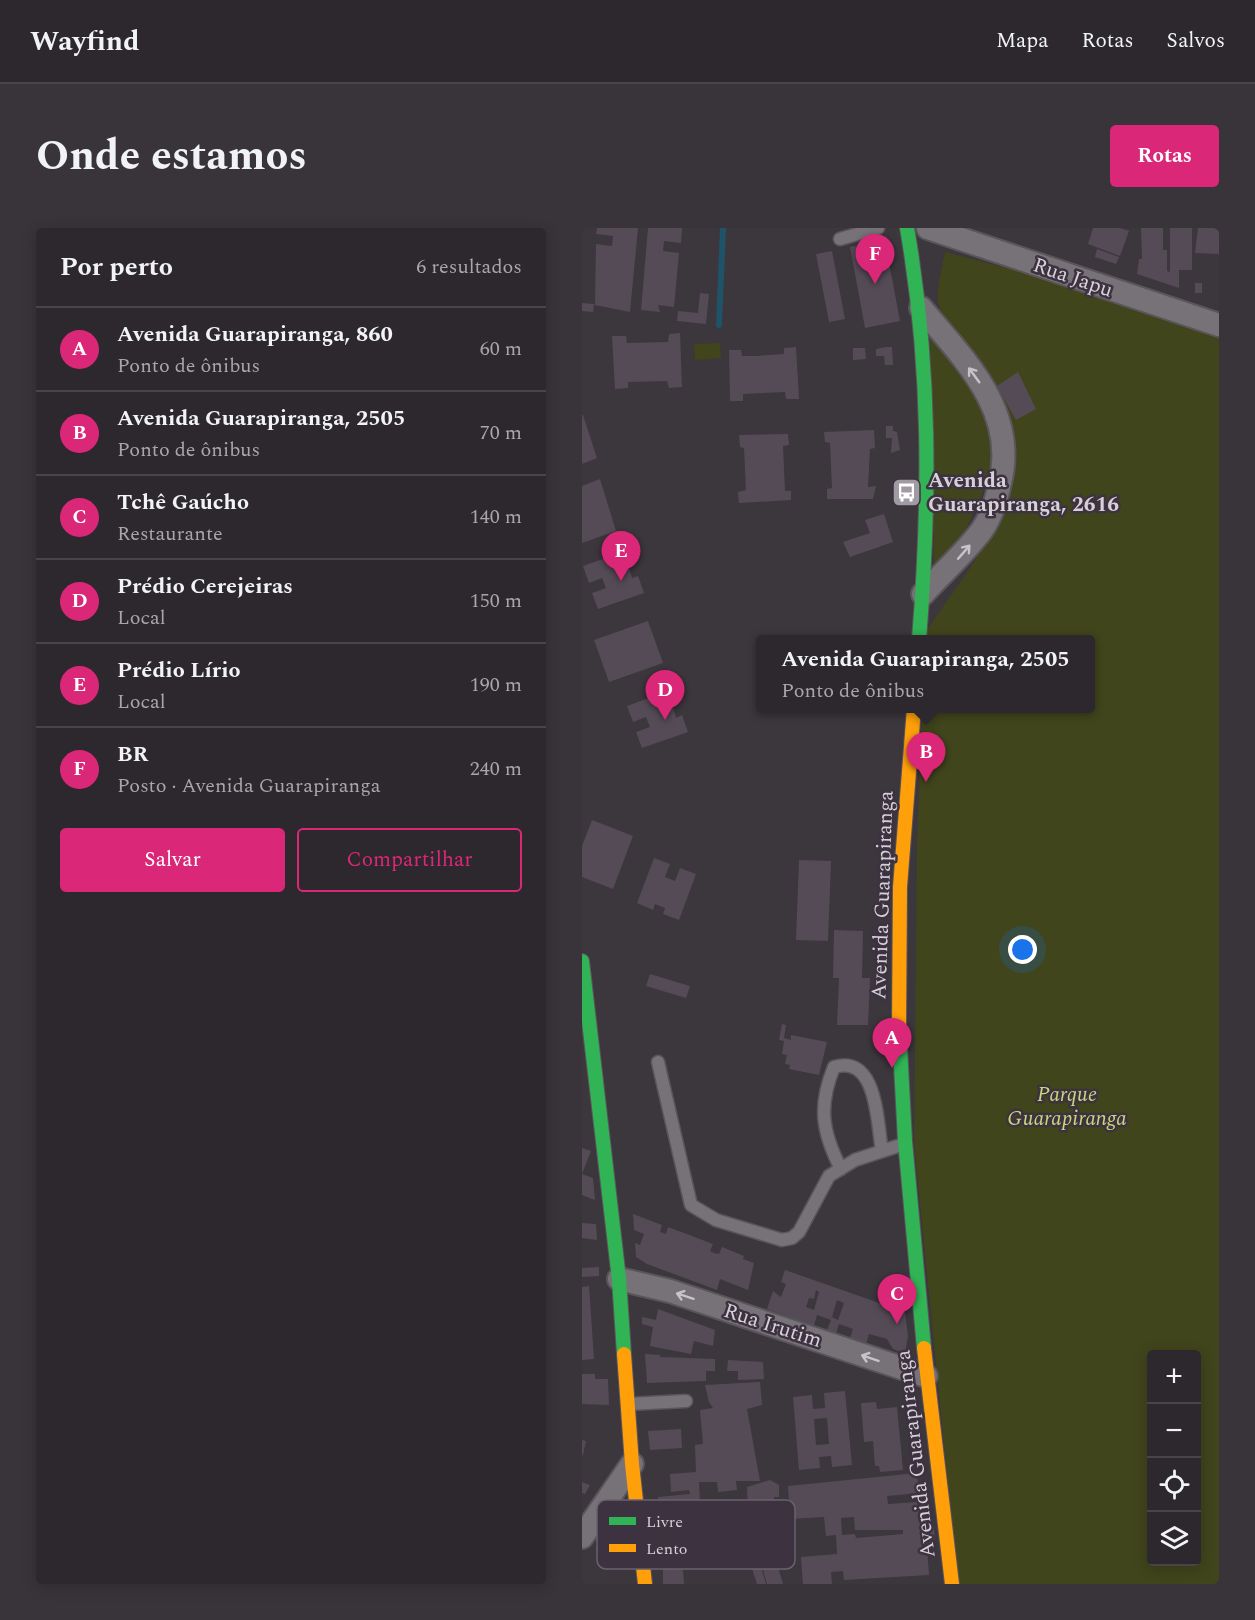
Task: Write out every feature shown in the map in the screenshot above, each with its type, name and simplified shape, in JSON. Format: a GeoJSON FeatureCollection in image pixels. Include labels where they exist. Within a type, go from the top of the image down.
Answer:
{"type":"FeatureCollection","features":[{"type":"Feature","properties":{"kind":"main road"},"geometry":{"type":"LineString","coordinates":[[907,228],[926,347],[923,406],[927,539],[920,635]]}},
{"type":"Feature","properties":{"kind":"main road","name":"Avenida Guarapiranga"},"geometry":{"type":"LineString","coordinates":[[914,713],[903,841],[898,992],[907,1143],[926,1376],[952,1584]]}},
{"type":"Feature","properties":{"kind":"main road"},"geometry":{"type":"LineString","coordinates":[[582,961],[590,1099],[619,1279],[636,1500]]}},
{"type":"Feature","properties":{"kind":"main road"},"geometry":{"type":"LineString","coordinates":[[643,1569],[645,1584]]}},
{"type":"Feature","properties":{"kind":"street","name":"Rua Japu"},"geometry":{"type":"LineString","coordinates":[[928,228],[1219,325]]}},
{"type":"Feature","properties":{"kind":"street"},"geometry":{"type":"LineString","coordinates":[[921,308],[984,389],[998,416],[1004,438],[1005,465],[997,496],[983,527],[962,555],[923,594]]}},
{"type":"Feature","properties":{"kind":"street","name":"Rua Irutim"},"geometry":{"type":"LineString","coordinates":[[619,1279],[670,1291],[926,1376]]}},
{"type":"Feature","properties":{"kind":"street"},"geometry":{"type":"LineString","coordinates":[[607,1500],[632,1464]]}},
{"type":"Feature","properties":{"kind":"street"},"geometry":{"type":"LineString","coordinates":[[582,1537],[597,1515]]}},
{"type":"Feature","properties":{"kind":"lane"},"geometry":{"type":"LineString","coordinates":[[840,239],[878,228]]}},
{"type":"Feature","properties":{"kind":"lane"},"geometry":{"type":"LineString","coordinates":[[657,1062],[691,1205],[705,1216],[782,1240],[792,1238],[799,1232],[830,1176],[855,1160],[907,1143]]}},
{"type":"Feature","properties":{"kind":"lane"},"geometry":{"type":"LineString","coordinates":[[841,1169],[826,1140],[824,1116],[826,1086],[834,1067],[855,1067],[864,1073],[870,1083],[882,1152]]}},
{"type":"Feature","properties":{"kind":"lane"},"geometry":{"type":"LineString","coordinates":[[629,1404],[686,1401]]}},
{"type":"Feature","properties":{"kind":"green space","name":"Parque Guarapiranga"},"geometry":{"type":"Polygon","coordinates":[[[945,252],[1219,323],[1219,1584],[958,1584],[914,1143],[917,842],[922,713],[1095,713],[1095,635],[924,635],[976,558],[1002,514],[1011,492],[1016,460],[1010,420],[1000,395],[987,373],[946,320],[938,302],[945,252]]]}},
{"type":"Feature","properties":{"kind":"green space"},"geometry":{"type":"Polygon","coordinates":[[[930,332],[987,402],[995,466],[959,544],[934,570],[930,332]]]}},
{"type":"Feature","properties":{"kind":"green space"},"geometry":{"type":"Polygon","coordinates":[[[720,343],[721,358],[695,360],[694,344],[720,343]]]}},
{"type":"Feature","properties":{"kind":"building"},"geometry":{"type":"Polygon","coordinates":[[[597,228],[638,228],[630,312],[595,305],[596,244],[612,246],[613,236],[596,234],[597,228]]]}},
{"type":"Feature","properties":{"kind":"building"},"geometry":{"type":"Polygon","coordinates":[[[648,228],[682,228],[681,243],[664,241],[663,251],[679,253],[674,307],[658,305],[660,312],[641,310],[648,228]]]}},
{"type":"Feature","properties":{"kind":"building"},"geometry":{"type":"Polygon","coordinates":[[[1093,228],[1120,228],[1129,231],[1120,256],[1088,244],[1093,228]]]}},
{"type":"Feature","properties":{"kind":"building"},"geometry":{"type":"Polygon","coordinates":[[[1141,228],[1163,228],[1163,250],[1167,250],[1167,271],[1170,272],[1170,228],[1192,228],[1192,270],[1179,270],[1179,288],[1137,274],[1139,259],[1142,259],[1141,228]]]}},
{"type":"Feature","properties":{"kind":"building"},"geometry":{"type":"Polygon","coordinates":[[[1198,228],[1219,228],[1219,254],[1195,253],[1198,228]]]}},
{"type":"Feature","properties":{"kind":"building"},"geometry":{"type":"Polygon","coordinates":[[[885,241],[900,321],[865,328],[850,247],[885,241]]]}},
{"type":"Feature","properties":{"kind":"building"},"geometry":{"type":"Polygon","coordinates":[[[1097,249],[1119,257],[1116,264],[1095,257],[1097,249]]]}},
{"type":"Feature","properties":{"kind":"building"},"geometry":{"type":"Polygon","coordinates":[[[832,251],[845,319],[829,322],[816,254],[832,251]]]}},
{"type":"Feature","properties":{"kind":"building"},"geometry":{"type":"Polygon","coordinates":[[[1195,283],[1202,283],[1202,293],[1195,293],[1195,283]]]}},
{"type":"Feature","properties":{"kind":"building"},"geometry":{"type":"Polygon","coordinates":[[[700,293],[709,294],[706,324],[677,321],[678,311],[698,313],[700,293]]]}},
{"type":"Feature","properties":{"kind":"building"},"geometry":{"type":"Polygon","coordinates":[[[582,303],[594,304],[593,312],[582,311],[582,303]]]}},
{"type":"Feature","properties":{"kind":"building"},"geometry":{"type":"Polygon","coordinates":[[[680,333],[682,387],[669,388],[667,381],[628,382],[628,388],[615,389],[612,336],[626,336],[627,343],[668,342],[669,334],[680,333]]]}},
{"type":"Feature","properties":{"kind":"building"},"geometry":{"type":"Polygon","coordinates":[[[796,347],[799,399],[786,399],[785,392],[743,394],[743,401],[730,401],[729,350],[741,350],[742,356],[756,356],[784,354],[784,348],[796,347]]]}},
{"type":"Feature","properties":{"kind":"building"},"geometry":{"type":"Polygon","coordinates":[[[892,347],[893,365],[885,365],[884,356],[876,356],[876,349],[892,347]]]}},
{"type":"Feature","properties":{"kind":"building"},"geometry":{"type":"Polygon","coordinates":[[[853,348],[865,348],[866,359],[853,360],[853,348]]]}},
{"type":"Feature","properties":{"kind":"building"},"geometry":{"type":"Polygon","coordinates":[[[1018,372],[1036,409],[1016,420],[997,386],[1018,372]]]}},
{"type":"Feature","properties":{"kind":"building"},"geometry":{"type":"Polygon","coordinates":[[[582,415],[597,458],[582,464],[582,415]]]}},
{"type":"Feature","properties":{"kind":"building"},"geometry":{"type":"Polygon","coordinates":[[[886,426],[893,426],[893,431],[897,432],[900,450],[891,453],[892,438],[886,438],[886,426]]]}},
{"type":"Feature","properties":{"kind":"building"},"geometry":{"type":"Polygon","coordinates":[[[874,430],[875,448],[870,449],[868,487],[876,486],[873,499],[827,499],[827,489],[832,488],[830,443],[825,442],[824,432],[874,430]]]}},
{"type":"Feature","properties":{"kind":"building"},"geometry":{"type":"Polygon","coordinates":[[[788,434],[789,445],[783,446],[785,491],[791,491],[791,500],[739,503],[738,492],[746,490],[744,448],[740,447],[739,435],[788,434]]]}},
{"type":"Feature","properties":{"kind":"building"},"geometry":{"type":"Polygon","coordinates":[[[600,479],[616,531],[582,543],[582,486],[600,479]]]}},
{"type":"Feature","properties":{"kind":"building"},"geometry":{"type":"Polygon","coordinates":[[[884,514],[893,542],[850,557],[843,542],[870,533],[865,520],[884,514]]]}},
{"type":"Feature","properties":{"kind":"building"},"geometry":{"type":"Polygon","coordinates":[[[628,550],[634,566],[629,568],[632,578],[638,576],[644,593],[598,609],[592,593],[606,588],[602,578],[589,583],[583,566],[628,550]]]}},
{"type":"Feature","properties":{"kind":"building"},"geometry":{"type":"Polygon","coordinates":[[[648,621],[663,663],[609,682],[594,640],[648,621]]]}},
{"type":"Feature","properties":{"kind":"building"},"geometry":{"type":"Polygon","coordinates":[[[673,689],[678,705],[673,707],[676,718],[682,715],[688,732],[642,748],[636,732],[650,727],[646,717],[633,722],[627,706],[673,689]]]}},
{"type":"Feature","properties":{"kind":"building"},"geometry":{"type":"Polygon","coordinates":[[[592,820],[633,836],[613,889],[582,877],[582,846],[592,820]]]}},
{"type":"Feature","properties":{"kind":"building"},"geometry":{"type":"Polygon","coordinates":[[[654,858],[670,864],[665,877],[675,881],[680,868],[696,874],[679,920],[663,914],[665,908],[655,904],[653,910],[637,903],[654,858]]]}},
{"type":"Feature","properties":{"kind":"building"},"geometry":{"type":"Polygon","coordinates":[[[799,860],[831,861],[828,941],[796,940],[799,860]]]}},
{"type":"Feature","properties":{"kind":"building"},"geometry":{"type":"Polygon","coordinates":[[[834,930],[863,931],[862,978],[870,978],[868,1025],[837,1025],[839,978],[833,978],[834,930]]]}},
{"type":"Feature","properties":{"kind":"building"},"geometry":{"type":"Polygon","coordinates":[[[650,974],[690,986],[686,998],[646,986],[650,974]]]}},
{"type":"Feature","properties":{"kind":"building"},"geometry":{"type":"Polygon","coordinates":[[[782,1024],[786,1025],[784,1038],[791,1040],[791,1035],[827,1042],[819,1075],[789,1069],[790,1065],[785,1064],[787,1055],[782,1054],[784,1041],[779,1040],[782,1024]]]}},
{"type":"Feature","properties":{"kind":"building"},"geometry":{"type":"Polygon","coordinates":[[[582,1148],[591,1151],[582,1174],[582,1148]]]}},
{"type":"Feature","properties":{"kind":"building"},"geometry":{"type":"Polygon","coordinates":[[[582,1174],[593,1178],[595,1200],[582,1195],[582,1174]]]}},
{"type":"Feature","properties":{"kind":"building"},"geometry":{"type":"Polygon","coordinates":[[[633,1214],[662,1225],[660,1232],[666,1234],[668,1227],[713,1244],[710,1251],[714,1253],[719,1254],[722,1247],[744,1256],[743,1259],[754,1263],[748,1290],[720,1279],[717,1290],[647,1264],[636,1257],[635,1243],[640,1245],[644,1234],[634,1230],[633,1214]]]}},
{"type":"Feature","properties":{"kind":"building"},"geometry":{"type":"Polygon","coordinates":[[[582,1223],[596,1224],[597,1240],[582,1238],[582,1223]]]}},
{"type":"Feature","properties":{"kind":"building"},"geometry":{"type":"Polygon","coordinates":[[[599,1267],[599,1276],[582,1277],[582,1268],[599,1267]]]}},
{"type":"Feature","properties":{"kind":"building"},"geometry":{"type":"Polygon","coordinates":[[[785,1270],[905,1312],[908,1336],[905,1353],[893,1349],[887,1339],[869,1334],[866,1344],[850,1338],[853,1329],[839,1324],[836,1334],[827,1330],[831,1320],[817,1315],[814,1326],[767,1309],[773,1291],[781,1297],[786,1284],[781,1282],[785,1270]],[[816,1290],[814,1299],[809,1298],[806,1307],[814,1310],[819,1292],[816,1290]],[[837,1300],[832,1317],[838,1320],[844,1303],[837,1300]]]}},
{"type":"Feature","properties":{"kind":"building"},"geometry":{"type":"Polygon","coordinates":[[[589,1286],[594,1359],[582,1360],[582,1287],[589,1286]]]}},
{"type":"Feature","properties":{"kind":"building"},"geometry":{"type":"Polygon","coordinates":[[[658,1309],[715,1330],[713,1346],[694,1341],[691,1354],[650,1346],[653,1327],[642,1324],[642,1317],[656,1320],[658,1309]]]}},
{"type":"Feature","properties":{"kind":"building"},"geometry":{"type":"Polygon","coordinates":[[[645,1354],[660,1355],[660,1357],[715,1359],[715,1371],[706,1371],[706,1381],[647,1383],[645,1354]]]}},
{"type":"Feature","properties":{"kind":"building"},"geometry":{"type":"Polygon","coordinates":[[[728,1360],[763,1362],[764,1379],[738,1380],[738,1371],[727,1371],[728,1360]]]}},
{"type":"Feature","properties":{"kind":"building"},"geometry":{"type":"Polygon","coordinates":[[[582,1374],[595,1374],[595,1379],[608,1379],[609,1405],[582,1404],[582,1374]]]}},
{"type":"Feature","properties":{"kind":"building"},"geometry":{"type":"Polygon","coordinates":[[[760,1382],[762,1405],[747,1409],[760,1481],[736,1481],[737,1490],[718,1492],[717,1482],[699,1482],[700,1500],[658,1500],[658,1497],[690,1494],[689,1490],[671,1492],[670,1474],[696,1472],[695,1445],[703,1444],[700,1410],[713,1408],[709,1402],[705,1385],[760,1382]]]}},
{"type":"Feature","properties":{"kind":"building"},"geometry":{"type":"Polygon","coordinates":[[[845,1391],[852,1465],[832,1467],[831,1456],[819,1457],[820,1468],[799,1470],[793,1397],[812,1395],[813,1409],[825,1408],[824,1393],[845,1391]],[[827,1418],[814,1419],[816,1445],[829,1444],[827,1418]]]}},
{"type":"Feature","properties":{"kind":"building"},"geometry":{"type":"Polygon","coordinates":[[[876,1402],[877,1409],[897,1407],[903,1470],[880,1472],[879,1466],[875,1466],[873,1441],[864,1442],[861,1403],[876,1402]]]}},
{"type":"Feature","properties":{"kind":"building"},"geometry":{"type":"Polygon","coordinates":[[[681,1429],[682,1448],[650,1450],[648,1431],[681,1429]]]}},
{"type":"Feature","properties":{"kind":"building"},"geometry":{"type":"Polygon","coordinates":[[[582,1440],[586,1441],[583,1455],[582,1455],[582,1440]]]}},
{"type":"Feature","properties":{"kind":"building"},"geometry":{"type":"Polygon","coordinates":[[[917,1473],[919,1493],[887,1496],[888,1504],[917,1502],[918,1511],[925,1510],[926,1527],[934,1527],[935,1546],[927,1546],[929,1575],[844,1580],[843,1571],[831,1572],[832,1584],[803,1584],[801,1557],[837,1554],[836,1535],[826,1536],[824,1517],[795,1519],[795,1500],[789,1500],[788,1486],[917,1473]],[[854,1517],[841,1518],[842,1535],[855,1534],[856,1538],[903,1534],[903,1530],[855,1530],[854,1517]]]}},
{"type":"Feature","properties":{"kind":"building"},"geometry":{"type":"Polygon","coordinates":[[[770,1480],[779,1485],[779,1497],[774,1497],[774,1500],[748,1500],[747,1487],[770,1480]]]}},
{"type":"Feature","properties":{"kind":"building"},"geometry":{"type":"Polygon","coordinates":[[[582,1482],[590,1485],[585,1494],[582,1493],[582,1482]]]}},
{"type":"Feature","properties":{"kind":"building"},"geometry":{"type":"Polygon","coordinates":[[[663,1569],[683,1570],[684,1584],[663,1584],[663,1569]]]}},
{"type":"Feature","properties":{"kind":"building"},"geometry":{"type":"Polygon","coordinates":[[[752,1569],[762,1569],[766,1584],[757,1584],[752,1569]]]}},
{"type":"Feature","properties":{"kind":"building"},"geometry":{"type":"Polygon","coordinates":[[[763,1569],[779,1569],[783,1584],[767,1584],[763,1569]]]}},
{"type":"Feature","properties":{"kind":"waterway"},"geometry":{"type":"LineString","coordinates":[[719,325],[723,228]]}},
{"type":"Feature","properties":{"kind":"traffic: fast"},"geometry":{"type":"LineString","coordinates":[[907,228],[921,331],[926,434],[925,536],[919,635]]}},
{"type":"Feature","properties":{"kind":"traffic: fast"},"geometry":{"type":"LineString","coordinates":[[582,961],[619,1279],[624,1354]]}},
{"type":"Feature","properties":{"kind":"traffic: fast"},"geometry":{"type":"LineString","coordinates":[[899,1028],[905,1141],[924,1348]]}},
{"type":"Feature","properties":{"kind":"traffic: slow"},"geometry":{"type":"LineString","coordinates":[[899,1028],[900,887],[914,713]]}},
{"type":"Feature","properties":{"kind":"traffic: slow"},"geometry":{"type":"LineString","coordinates":[[924,1348],[952,1584]]}},
{"type":"Feature","properties":{"kind":"traffic: slow"},"geometry":{"type":"LineString","coordinates":[[624,1354],[636,1500]]}},
{"type":"Feature","properties":{"kind":"traffic: slow"},"geometry":{"type":"LineString","coordinates":[[643,1569],[645,1584]]}},
{"type":"Feature","properties":{"kind":"place","name":"BR"},"geometry":{"type":"Point","coordinates":[875,284]}},
{"type":"Feature","properties":{"kind":"place","name":"Avenida Guarapiranga, 2616"},"geometry":{"type":"Point","coordinates":[907,492]}},
{"type":"Feature","properties":{"kind":"place","name":"Prédio Lírio"},"geometry":{"type":"Point","coordinates":[621,581]}},
{"type":"Feature","properties":{"kind":"place","name":"Prédio Cerejeiras"},"geometry":{"type":"Point","coordinates":[665,720]}},
{"type":"Feature","properties":{"kind":"place","name":"Avenida Guarapiranga, 2505"},"geometry":{"type":"Point","coordinates":[926,782]}},
{"type":"Feature","properties":{"kind":"place","name":"Avenida Guarapiranga, 860"},"geometry":{"type":"Point","coordinates":[892,1068]}},
{"type":"Feature","properties":{"kind":"place","name":"Tchê Gaúcho"},"geometry":{"type":"Point","coordinates":[897,1324]}}]}
